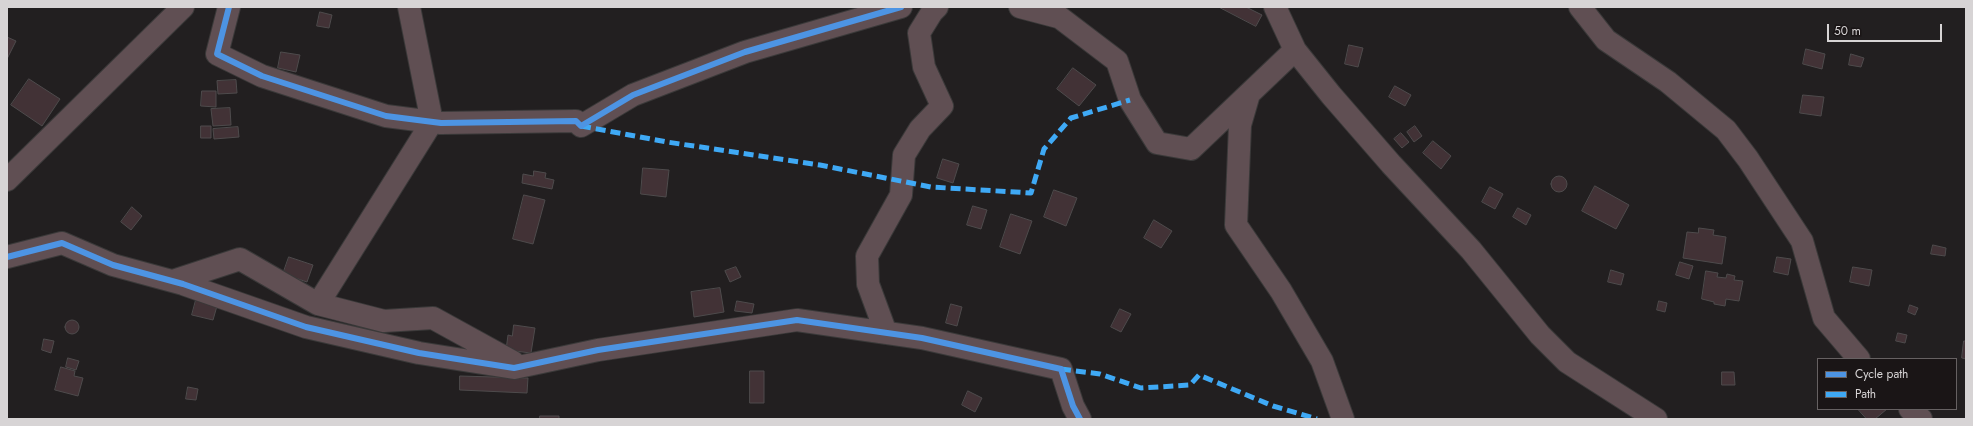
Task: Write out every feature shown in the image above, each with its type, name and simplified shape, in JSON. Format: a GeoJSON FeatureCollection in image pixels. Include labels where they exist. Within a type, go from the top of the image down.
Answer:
{"type":"FeatureCollection","features":[{"type":"Feature","properties":{"kind":"street"},"geometry":{"type":"LineString","coordinates":[[7,180],[183,7]]}},
{"type":"Feature","properties":{"kind":"street"},"geometry":{"type":"LineString","coordinates":[[230,7],[217,54],[262,76],[378,114],[432,122],[576,121],[581,126],[634,95],[745,52],[901,7]]}},
{"type":"Feature","properties":{"kind":"street"},"geometry":{"type":"LineString","coordinates":[[318,304],[432,122],[409,7]]}},
{"type":"Feature","properties":{"kind":"street"},"geometry":{"type":"LineString","coordinates":[[886,332],[868,284],[867,256],[901,195],[904,155],[920,129],[942,106],[924,67],[919,34],[932,12],[937,7]]}},
{"type":"Feature","properties":{"kind":"street"},"geometry":{"type":"LineString","coordinates":[[1020,7],[1052,12],[1117,61],[1130,100],[1157,143],[1191,149],[1295,50]]}},
{"type":"Feature","properties":{"kind":"street"},"geometry":{"type":"LineString","coordinates":[[1275,7],[1295,50],[1391,164],[1471,250],[1540,335],[1567,362],[1656,419]]}},
{"type":"Feature","properties":{"kind":"street"},"geometry":{"type":"LineString","coordinates":[[1580,7],[1606,40],[1668,82],[1726,130],[1752,164],[1802,241],[1824,318],[1858,358]]}},
{"type":"Feature","properties":{"kind":"street"},"geometry":{"type":"LineString","coordinates":[[1249,94],[1240,125],[1236,226],[1281,291],[1322,361],[1343,419]]}},
{"type":"Feature","properties":{"kind":"street"},"geometry":{"type":"LineString","coordinates":[[7,257],[62,243],[113,266],[173,281],[306,327],[419,353],[514,368],[598,350],[797,320],[886,332],[922,338],[1061,369],[1073,406],[1080,419]]}},
{"type":"Feature","properties":{"kind":"street"},"geometry":{"type":"LineString","coordinates":[[173,281],[240,260],[318,304],[384,321],[433,318],[520,366]]}},
{"type":"Feature","properties":{"kind":"street"},"geometry":{"type":"LineString","coordinates":[[1911,410],[1922,419]]}},
{"type":"Feature","properties":{"kind":"building"},"geometry":{"type":"Polygon","coordinates":[[[1219,7],[1246,7],[1262,15],[1256,26],[1219,7]]]}},
{"type":"Feature","properties":{"kind":"building"},"geometry":{"type":"Polygon","coordinates":[[[320,12],[332,15],[329,28],[317,26],[320,12]]]}},
{"type":"Feature","properties":{"kind":"building"},"geometry":{"type":"Polygon","coordinates":[[[7,37],[16,41],[7,59],[7,37]]]}},
{"type":"Feature","properties":{"kind":"building"},"geometry":{"type":"Polygon","coordinates":[[[1349,45],[1363,48],[1358,67],[1345,64],[1349,45]]]}},
{"type":"Feature","properties":{"kind":"building"},"geometry":{"type":"Polygon","coordinates":[[[1806,49],[1825,54],[1822,69],[1803,64],[1806,49]]]}},
{"type":"Feature","properties":{"kind":"building"},"geometry":{"type":"Polygon","coordinates":[[[281,52],[300,55],[296,72],[278,68],[281,52]]]}},
{"type":"Feature","properties":{"kind":"building"},"geometry":{"type":"Polygon","coordinates":[[[1851,54],[1864,58],[1861,67],[1849,65],[1851,54]]]}},
{"type":"Feature","properties":{"kind":"building"},"geometry":{"type":"Polygon","coordinates":[[[1073,68],[1096,85],[1079,106],[1057,89],[1073,68]]]}},
{"type":"Feature","properties":{"kind":"building"},"geometry":{"type":"Polygon","coordinates":[[[29,79],[60,99],[42,126],[11,105],[29,79]]]}},
{"type":"Feature","properties":{"kind":"building"},"geometry":{"type":"Polygon","coordinates":[[[236,80],[237,93],[218,94],[217,81],[236,80]]]}},
{"type":"Feature","properties":{"kind":"building"},"geometry":{"type":"Polygon","coordinates":[[[1395,86],[1411,95],[1405,106],[1389,97],[1395,86]]]}},
{"type":"Feature","properties":{"kind":"building"},"geometry":{"type":"Polygon","coordinates":[[[202,91],[216,91],[216,107],[201,106],[202,91]]]}},
{"type":"Feature","properties":{"kind":"building"},"geometry":{"type":"Polygon","coordinates":[[[1803,95],[1824,97],[1821,116],[1800,113],[1803,95]]]}},
{"type":"Feature","properties":{"kind":"building"},"geometry":{"type":"Polygon","coordinates":[[[230,108],[231,125],[213,126],[211,109],[230,108]]]}},
{"type":"Feature","properties":{"kind":"building"},"geometry":{"type":"Polygon","coordinates":[[[201,126],[211,126],[211,138],[201,138],[201,126]]]}},
{"type":"Feature","properties":{"kind":"building"},"geometry":{"type":"Polygon","coordinates":[[[1415,126],[1422,136],[1414,142],[1407,132],[1415,126]]]}},
{"type":"Feature","properties":{"kind":"building"},"geometry":{"type":"Polygon","coordinates":[[[238,127],[239,137],[214,139],[213,129],[238,127]]]}},
{"type":"Feature","properties":{"kind":"building"},"geometry":{"type":"Polygon","coordinates":[[[1401,133],[1409,142],[1402,148],[1394,139],[1401,133]]]}},
{"type":"Feature","properties":{"kind":"building"},"geometry":{"type":"Polygon","coordinates":[[[1433,141],[1451,156],[1441,169],[1423,153],[1433,141]]]}},
{"type":"Feature","properties":{"kind":"building"},"geometry":{"type":"Polygon","coordinates":[[[943,159],[959,164],[953,183],[937,178],[943,159]]]}},
{"type":"Feature","properties":{"kind":"building"},"geometry":{"type":"Polygon","coordinates":[[[643,168],[669,170],[666,197],[641,194],[643,168]]]}},
{"type":"Feature","properties":{"kind":"building"},"geometry":{"type":"Polygon","coordinates":[[[534,171],[546,173],[545,178],[554,180],[552,189],[522,183],[523,174],[533,176],[534,171]]]}},
{"type":"Feature","properties":{"kind":"building"},"geometry":{"type":"Polygon","coordinates":[[[1559,176],[1566,181],[1567,184],[1562,191],[1559,192],[1552,187],[1551,184],[1556,177],[1559,176]]]}},
{"type":"Feature","properties":{"kind":"building"},"geometry":{"type":"Polygon","coordinates":[[[1595,186],[1629,205],[1616,229],[1582,211],[1595,186]]]}},
{"type":"Feature","properties":{"kind":"building"},"geometry":{"type":"Polygon","coordinates":[[[1490,187],[1503,194],[1495,209],[1482,202],[1490,187]]]}},
{"type":"Feature","properties":{"kind":"building"},"geometry":{"type":"Polygon","coordinates":[[[1054,190],[1077,198],[1066,226],[1044,217],[1054,190]]]}},
{"type":"Feature","properties":{"kind":"building"},"geometry":{"type":"Polygon","coordinates":[[[524,195],[545,200],[533,244],[513,239],[524,195]]]}},
{"type":"Feature","properties":{"kind":"building"},"geometry":{"type":"Polygon","coordinates":[[[973,206],[987,210],[981,229],[967,225],[973,206]]]}},
{"type":"Feature","properties":{"kind":"building"},"geometry":{"type":"Polygon","coordinates":[[[132,207],[142,216],[131,230],[121,222],[132,207]]]}},
{"type":"Feature","properties":{"kind":"building"},"geometry":{"type":"Polygon","coordinates":[[[1518,208],[1531,215],[1526,225],[1513,217],[1518,208]]]}},
{"type":"Feature","properties":{"kind":"building"},"geometry":{"type":"Polygon","coordinates":[[[1011,214],[1032,221],[1020,254],[1000,247],[1011,214]]]}},
{"type":"Feature","properties":{"kind":"building"},"geometry":{"type":"Polygon","coordinates":[[[1154,220],[1172,231],[1161,248],[1144,238],[1154,220]]]}},
{"type":"Feature","properties":{"kind":"building"},"geometry":{"type":"Polygon","coordinates":[[[1699,228],[1714,230],[1713,235],[1726,237],[1722,264],[1683,258],[1687,232],[1698,233],[1699,228]]]}},
{"type":"Feature","properties":{"kind":"building"},"geometry":{"type":"Polygon","coordinates":[[[1933,245],[1946,248],[1945,256],[1931,254],[1933,245]]]}},
{"type":"Feature","properties":{"kind":"building"},"geometry":{"type":"Polygon","coordinates":[[[289,257],[313,265],[307,282],[283,274],[289,257]]]}},
{"type":"Feature","properties":{"kind":"building"},"geometry":{"type":"Polygon","coordinates":[[[1777,257],[1791,259],[1788,275],[1774,272],[1777,257]]]}},
{"type":"Feature","properties":{"kind":"building"},"geometry":{"type":"Polygon","coordinates":[[[1680,262],[1693,266],[1689,279],[1676,275],[1680,262]]]}},
{"type":"Feature","properties":{"kind":"building"},"geometry":{"type":"Polygon","coordinates":[[[736,267],[741,277],[730,282],[725,271],[736,267]]]}},
{"type":"Feature","properties":{"kind":"building"},"geometry":{"type":"Polygon","coordinates":[[[1853,267],[1872,270],[1869,286],[1850,282],[1853,267]]]}},
{"type":"Feature","properties":{"kind":"building"},"geometry":{"type":"Polygon","coordinates":[[[1611,270],[1624,274],[1621,285],[1608,282],[1611,270]]]}},
{"type":"Feature","properties":{"kind":"building"},"geometry":{"type":"Polygon","coordinates":[[[1706,271],[1718,273],[1717,277],[1726,278],[1727,274],[1735,276],[1734,280],[1743,281],[1739,301],[1726,299],[1725,306],[1714,304],[1714,302],[1702,299],[1706,271]]]}},
{"type":"Feature","properties":{"kind":"building"},"geometry":{"type":"Polygon","coordinates":[[[720,288],[724,312],[694,317],[691,292],[720,288]]]}},
{"type":"Feature","properties":{"kind":"building"},"geometry":{"type":"Polygon","coordinates":[[[196,300],[217,306],[213,320],[192,315],[196,300]]]}},
{"type":"Feature","properties":{"kind":"building"},"geometry":{"type":"Polygon","coordinates":[[[737,301],[754,304],[752,313],[735,311],[737,301]]]}},
{"type":"Feature","properties":{"kind":"building"},"geometry":{"type":"Polygon","coordinates":[[[1659,301],[1667,303],[1665,312],[1657,310],[1659,301]]]}},
{"type":"Feature","properties":{"kind":"building"},"geometry":{"type":"Polygon","coordinates":[[[951,304],[962,307],[957,326],[946,323],[951,304]]]}},
{"type":"Feature","properties":{"kind":"building"},"geometry":{"type":"Polygon","coordinates":[[[1910,305],[1918,308],[1915,315],[1908,312],[1910,305]]]}},
{"type":"Feature","properties":{"kind":"building"},"geometry":{"type":"Polygon","coordinates":[[[1120,309],[1131,314],[1121,332],[1111,327],[1120,309]]]}},
{"type":"Feature","properties":{"kind":"building"},"geometry":{"type":"Polygon","coordinates":[[[69,320],[75,320],[79,324],[79,330],[75,334],[69,334],[65,330],[65,324],[69,320]]]}},
{"type":"Feature","properties":{"kind":"building"},"geometry":{"type":"Polygon","coordinates":[[[514,325],[535,328],[531,353],[506,350],[508,335],[512,336],[514,325]]]}},
{"type":"Feature","properties":{"kind":"building"},"geometry":{"type":"Polygon","coordinates":[[[1898,333],[1907,335],[1905,343],[1896,341],[1898,333]]]}},
{"type":"Feature","properties":{"kind":"building"},"geometry":{"type":"Polygon","coordinates":[[[44,339],[54,341],[51,353],[42,350],[44,339]]]}},
{"type":"Feature","properties":{"kind":"building"},"geometry":{"type":"Polygon","coordinates":[[[1964,341],[1966,341],[1966,359],[1962,358],[1964,341]]]}},
{"type":"Feature","properties":{"kind":"building"},"geometry":{"type":"Polygon","coordinates":[[[68,358],[79,361],[76,370],[66,367],[68,358]]]}},
{"type":"Feature","properties":{"kind":"building"},"geometry":{"type":"Polygon","coordinates":[[[61,367],[75,371],[74,376],[83,378],[78,396],[55,390],[61,367]]]}},
{"type":"Feature","properties":{"kind":"building"},"geometry":{"type":"Polygon","coordinates":[[[750,371],[764,371],[764,403],[750,403],[750,371]]]}},
{"type":"Feature","properties":{"kind":"building"},"geometry":{"type":"Polygon","coordinates":[[[1722,372],[1734,372],[1735,385],[1722,385],[1722,372]]]}},
{"type":"Feature","properties":{"kind":"building"},"geometry":{"type":"Polygon","coordinates":[[[460,376],[528,378],[527,393],[460,390],[460,376]]]}},
{"type":"Feature","properties":{"kind":"building"},"geometry":{"type":"Polygon","coordinates":[[[188,387],[198,389],[196,400],[186,399],[188,387]]]}},
{"type":"Feature","properties":{"kind":"building"},"geometry":{"type":"Polygon","coordinates":[[[968,391],[982,398],[975,412],[962,405],[968,391]]]}},
{"type":"Feature","properties":{"kind":"building"},"geometry":{"type":"Polygon","coordinates":[[[1859,410],[1886,410],[1875,419],[1867,419],[1859,410]]]}},
{"type":"Feature","properties":{"kind":"building"},"geometry":{"type":"Polygon","coordinates":[[[540,416],[559,416],[559,419],[540,419],[540,416]]]}},
{"type":"Feature","properties":{"kind":"marked path"},"geometry":{"type":"LineString","coordinates":[[581,126],[667,142],[820,165],[931,187],[1031,193],[1044,149],[1071,118],[1130,100]]}},
{"type":"Feature","properties":{"kind":"marked path"},"geometry":{"type":"LineString","coordinates":[[1061,369],[1100,374],[1141,388],[1190,385],[1199,375],[1273,406],[1317,419]]}},
{"type":"Feature","properties":{"kind":"cycle path"},"geometry":{"type":"LineString","coordinates":[[229,7],[217,54],[262,76],[386,116],[441,123],[576,121],[581,126],[633,95],[745,52],[901,7]]}},
{"type":"Feature","properties":{"kind":"cycle path"},"geometry":{"type":"LineString","coordinates":[[7,257],[62,243],[113,265],[183,284],[306,327],[419,353],[514,368],[598,350],[797,320],[922,338],[1061,369],[1073,406],[1080,419]]}}]}
